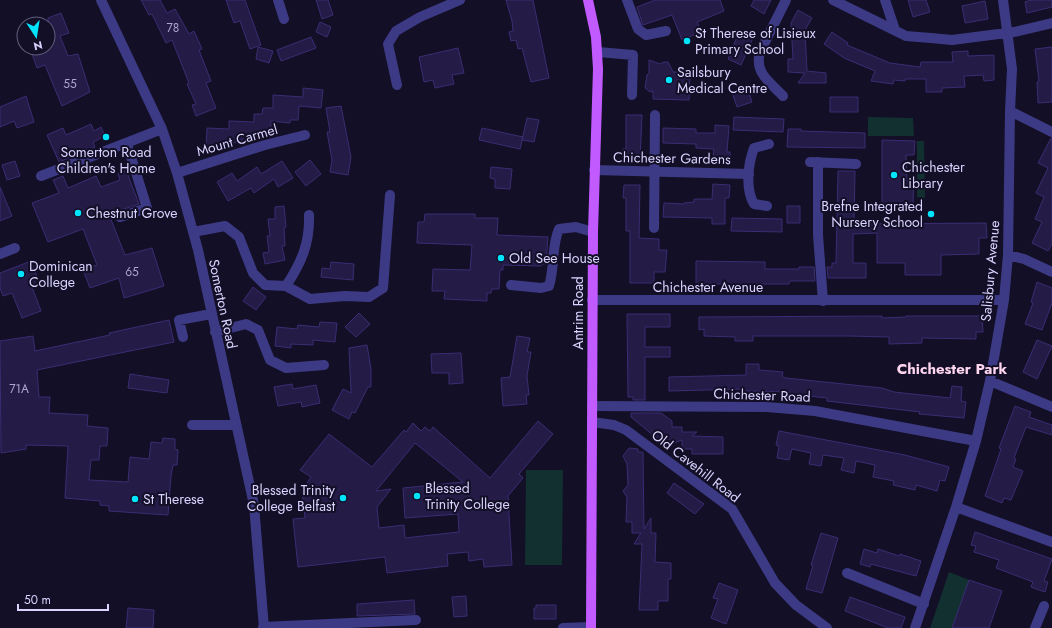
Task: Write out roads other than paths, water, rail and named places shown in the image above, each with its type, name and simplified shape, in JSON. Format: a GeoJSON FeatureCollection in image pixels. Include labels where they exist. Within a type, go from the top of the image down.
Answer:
{"type":"FeatureCollection","features":[{"type":"Feature","properties":{"kind":"main road","name":"Antrim Road"},"geometry":{"type":"LineString","coordinates":[[588,0],[598,52],[592,300],[591,627]]}},
{"type":"Feature","properties":{"kind":"street","name":"Somerton Road"},"geometry":{"type":"LineString","coordinates":[[101,0],[162,129],[177,173],[193,232],[254,504],[263,627]]}},
{"type":"Feature","properties":{"kind":"street"},"geometry":{"type":"LineString","coordinates":[[278,0],[284,19]]}},
{"type":"Feature","properties":{"kind":"street"},"geometry":{"type":"LineString","coordinates":[[396,85],[388,44],[396,31],[420,16],[460,0]]}},
{"type":"Feature","properties":{"kind":"street"},"geometry":{"type":"LineString","coordinates":[[627,0],[638,29],[646,35],[666,31]]}},
{"type":"Feature","properties":{"kind":"street"},"geometry":{"type":"LineString","coordinates":[[783,96],[761,72],[758,67],[758,60],[760,52],[786,0]]}},
{"type":"Feature","properties":{"kind":"street"},"geometry":{"type":"LineString","coordinates":[[833,0],[906,36],[952,40],[1008,32],[1052,23]]}},
{"type":"Feature","properties":{"kind":"street"},"geometry":{"type":"LineString","coordinates":[[885,0],[895,30]]}},
{"type":"Feature","properties":{"kind":"street","name":"Salisbury Avenue"},"geometry":{"type":"LineString","coordinates":[[914,628],[924,604],[976,441],[990,381],[1004,300],[1008,255],[1012,69],[1003,0]]}},
{"type":"Feature","properties":{"kind":"street"},"geometry":{"type":"LineString","coordinates":[[598,52],[633,55],[632,95]]}},
{"type":"Feature","properties":{"kind":"street"},"geometry":{"type":"LineString","coordinates":[[1010,112],[1052,132]]}},
{"type":"Feature","properties":{"kind":"street"},"geometry":{"type":"LineString","coordinates":[[654,228],[656,172],[655,115]]}},
{"type":"Feature","properties":{"kind":"street"},"geometry":{"type":"LineString","coordinates":[[41,176],[127,144],[162,129]]}},
{"type":"Feature","properties":{"kind":"street","name":"Mount Carmel"},"geometry":{"type":"LineString","coordinates":[[177,173],[265,145],[305,135]]}},
{"type":"Feature","properties":{"kind":"street"},"geometry":{"type":"LineString","coordinates":[[120,217],[147,208],[127,144]]}},
{"type":"Feature","properties":{"kind":"street"},"geometry":{"type":"LineString","coordinates":[[767,206],[754,204],[750,197],[749,174],[750,159],[754,148],[769,144]]}},
{"type":"Feature","properties":{"kind":"street"},"geometry":{"type":"LineString","coordinates":[[823,301],[814,162],[856,164]]}},
{"type":"Feature","properties":{"kind":"street","name":"Chichester Gardens"},"geometry":{"type":"LineString","coordinates":[[594,170],[749,174]]}},
{"type":"Feature","properties":{"kind":"street"},"geometry":{"type":"LineString","coordinates":[[193,232],[225,226],[239,237],[253,273],[265,286],[286,286],[310,299],[345,296],[370,297],[383,288],[390,195]]}},
{"type":"Feature","properties":{"kind":"street"},"geometry":{"type":"LineString","coordinates":[[286,286],[300,264],[310,233],[309,215]]}},
{"type":"Feature","properties":{"kind":"street"},"geometry":{"type":"LineString","coordinates":[[511,286],[541,288],[549,286],[551,279],[554,239],[559,229],[576,227],[593,232]]}},
{"type":"Feature","properties":{"kind":"street"},"geometry":{"type":"LineString","coordinates":[[0,254],[15,248]]}},
{"type":"Feature","properties":{"kind":"street"},"geometry":{"type":"LineString","coordinates":[[1008,255],[1024,259],[1052,272]]}},
{"type":"Feature","properties":{"kind":"street","name":"Chichester Avenue"},"geometry":{"type":"LineString","coordinates":[[592,300],[1004,300]]}},
{"type":"Feature","properties":{"kind":"street"},"geometry":{"type":"LineString","coordinates":[[183,337],[179,320],[211,314]]}},
{"type":"Feature","properties":{"kind":"street"},"geometry":{"type":"LineString","coordinates":[[215,332],[246,324],[258,330],[270,360],[286,368],[324,365]]}},
{"type":"Feature","properties":{"kind":"street"},"geometry":{"type":"LineString","coordinates":[[990,381],[1052,407]]}},
{"type":"Feature","properties":{"kind":"street","name":"Chichester Road"},"geometry":{"type":"LineString","coordinates":[[592,406],[767,406],[808,410],[976,441]]}},
{"type":"Feature","properties":{"kind":"street","name":"Old Cavehill Road"},"geometry":{"type":"LineString","coordinates":[[592,422],[614,425],[626,430],[732,509],[775,583],[796,605],[827,628]]}},
{"type":"Feature","properties":{"kind":"street"},"geometry":{"type":"LineString","coordinates":[[192,425],[236,425]]}},
{"type":"Feature","properties":{"kind":"street"},"geometry":{"type":"LineString","coordinates":[[956,507],[1052,542]]}},
{"type":"Feature","properties":{"kind":"street"},"geometry":{"type":"LineString","coordinates":[[847,573],[924,604]]}},
{"type":"Feature","properties":{"kind":"street"},"geometry":{"type":"LineString","coordinates":[[1035,628],[1044,606]]}},
{"type":"Feature","properties":{"kind":"street"},"geometry":{"type":"LineString","coordinates":[[263,627],[416,620]]}},
{"type":"Feature","properties":{"kind":"street"},"geometry":{"type":"LineString","coordinates":[[563,628],[591,627]]}},
{"type":"Feature","properties":{"kind":"place","name":"St Therese of Lisieux Primary School"},"geometry":{"type":"Point","coordinates":[687,41]}},
{"type":"Feature","properties":{"kind":"place","name":"Sailsbury Medical Centre"},"geometry":{"type":"Point","coordinates":[669,80]}},
{"type":"Feature","properties":{"kind":"place","name":"Somerton Road Children's Home"},"geometry":{"type":"Point","coordinates":[106,137]}},
{"type":"Feature","properties":{"kind":"place","name":"Chichester Library"},"geometry":{"type":"Point","coordinates":[894,175]}},
{"type":"Feature","properties":{"kind":"place","name":"Chestnut Grove"},"geometry":{"type":"Point","coordinates":[78,213]}},
{"type":"Feature","properties":{"kind":"place","name":"Brefne Integrated Nursery School"},"geometry":{"type":"Point","coordinates":[931,214]}},
{"type":"Feature","properties":{"kind":"place","name":"Old See House"},"geometry":{"type":"Point","coordinates":[501,258]}},
{"type":"Feature","properties":{"kind":"place","name":"Dominican College"},"geometry":{"type":"Point","coordinates":[21,274]}},
{"type":"Feature","properties":{"kind":"place","name":"Blessed Trinity College"},"geometry":{"type":"Point","coordinates":[417,496]}},
{"type":"Feature","properties":{"kind":"place","name":"Blessed Trinity College Belfast"},"geometry":{"type":"Point","coordinates":[343,498]}},
{"type":"Feature","properties":{"kind":"place","name":"St Therese"},"geometry":{"type":"Point","coordinates":[135,499]}},
{"type":"Feature","properties":{"kind":"district","name":"Chichester Park"},"geometry":{"type":"Point","coordinates":[952,369]}}]}
